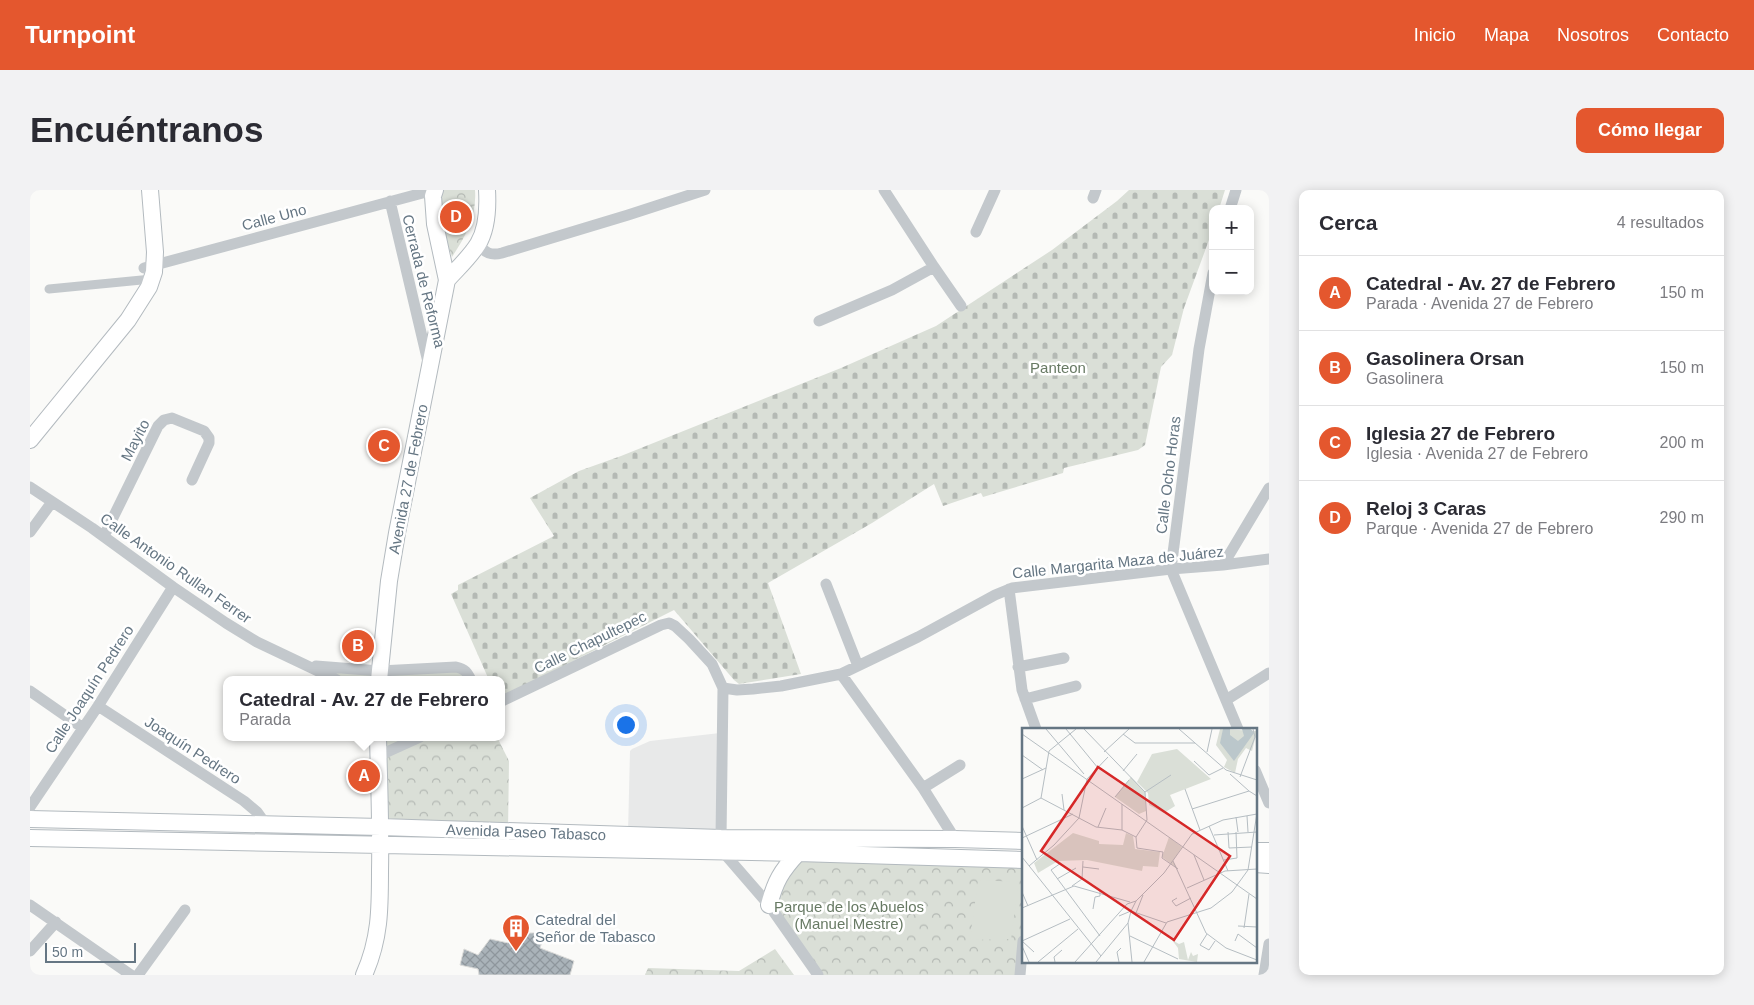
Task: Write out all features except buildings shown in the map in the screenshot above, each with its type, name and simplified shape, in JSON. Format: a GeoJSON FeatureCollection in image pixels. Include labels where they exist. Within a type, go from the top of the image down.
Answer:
{"type":"FeatureCollection","features":[{"type":"Feature","properties":{"kind":"main road"},"geometry":{"type":"LineString","coordinates":[[30,423],[119,314],[148,273],[139,190]]}},
{"type":"Feature","properties":{"kind":"main road"},"geometry":{"type":"LineString","coordinates":[[30,440],[128,320],[148,273],[155,237],[150,190]]}},
{"type":"Feature","properties":{"kind":"main road","name":"Avenida 27 de Febrero"},"geometry":{"type":"LineString","coordinates":[[447,280],[478,244],[486,220],[487,190]]}},
{"type":"Feature","properties":{"kind":"main road","name":"Avenida 27 de Febrero"},"geometry":{"type":"LineString","coordinates":[[380,675],[390,572],[447,280],[435,224],[432,191]]}},
{"type":"Feature","properties":{"kind":"main road"},"geometry":{"type":"LineString","coordinates":[[364,975],[378,932],[381,827],[378,741]]}},
{"type":"Feature","properties":{"kind":"main road","name":"Avenida Paseo Tabasco"},"geometry":{"type":"LineString","coordinates":[[30,819],[267,826],[381,827],[722,845],[798,853],[1022,860]]}},
{"type":"Feature","properties":{"kind":"main road","name":"Avenida Paseo Tabasco"},"geometry":{"type":"LineString","coordinates":[[30,838],[381,846],[722,845],[955,838],[1022,841]]}},
{"type":"Feature","properties":{"kind":"main road"},"geometry":{"type":"LineString","coordinates":[[1256,851],[1269,851]]}},
{"type":"Feature","properties":{"kind":"main road"},"geometry":{"type":"LineString","coordinates":[[769,906],[774,884],[783,869],[798,853]]}},
{"type":"Feature","properties":{"kind":"main road"},"geometry":{"type":"LineString","coordinates":[[1256,864],[1269,864]]}},
{"type":"Feature","properties":{"kind":"street"},"geometry":{"type":"LineString","coordinates":[[478,244],[483,250],[495,255],[705,190]]}},
{"type":"Feature","properties":{"kind":"street"},"geometry":{"type":"LineString","coordinates":[[884,190],[961,306]]}},
{"type":"Feature","properties":{"kind":"street"},"geometry":{"type":"LineString","coordinates":[[1231,205],[1236,190]]}},
{"type":"Feature","properties":{"kind":"street","name":"Calle Uno"},"geometry":{"type":"LineString","coordinates":[[49,289],[148,273],[390,201],[432,191]]}},
{"type":"Feature","properties":{"kind":"street"},"geometry":{"type":"LineString","coordinates":[[976,232],[990,192]]}},
{"type":"Feature","properties":{"kind":"street","name":"Cerrada de Reforma"},"geometry":{"type":"LineString","coordinates":[[390,201],[430,368]]}},
{"type":"Feature","properties":{"kind":"street"},"geometry":{"type":"LineString","coordinates":[[819,320],[892,290],[934,267]]}},
{"type":"Feature","properties":{"kind":"street","name":"Calle Ocho Horas"},"geometry":{"type":"LineString","coordinates":[[1170,568],[1199,349],[1209,295]]}},
{"type":"Feature","properties":{"kind":"street","name":"Mayito"},"geometry":{"type":"LineString","coordinates":[[104,536],[158,426],[164,420],[175,419],[208,434],[209,443],[192,480]]}},
{"type":"Feature","properties":{"kind":"street","name":"Calle Antonio Rullan Ferrer"},"geometry":{"type":"LineString","coordinates":[[30,487],[257,642],[329,676]]}},
{"type":"Feature","properties":{"kind":"street"},"geometry":{"type":"LineString","coordinates":[[1222,565],[1269,488]]}},
{"type":"Feature","properties":{"kind":"street"},"geometry":{"type":"LineString","coordinates":[[30,532],[52,502]]}},
{"type":"Feature","properties":{"kind":"street","name":"Calle Margarita Maza de Juárez"},"geometry":{"type":"LineString","coordinates":[[723,688],[737,690],[782,686],[841,674],[918,638],[1009,589],[1031,584],[1269,559]]}},
{"type":"Feature","properties":{"kind":"street"},"geometry":{"type":"LineString","coordinates":[[1170,568],[1238,728]]}},
{"type":"Feature","properties":{"kind":"street"},"geometry":{"type":"LineString","coordinates":[[826,584],[858,666]]}},
{"type":"Feature","properties":{"kind":"street","name":"Calle Joaquín Pedrero"},"geometry":{"type":"LineString","coordinates":[[30,807],[98,706],[173,586]]}},
{"type":"Feature","properties":{"kind":"street"},"geometry":{"type":"LineString","coordinates":[[1009,589],[1018,667],[1025,699],[1036,728]]}},
{"type":"Feature","properties":{"kind":"street","name":"Calle Chapultepec"},"geometry":{"type":"LineString","coordinates":[[505,700],[661,625],[669,623],[675,626],[704,653],[723,688],[722,845]]}},
{"type":"Feature","properties":{"kind":"street"},"geometry":{"type":"LineString","coordinates":[[1018,667],[1064,658]]}},
{"type":"Feature","properties":{"kind":"street","name":"Calle Antonio Rullan Ferrer"},"geometry":{"type":"LineString","coordinates":[[310,666],[380,675]]}},
{"type":"Feature","properties":{"kind":"street"},"geometry":{"type":"LineString","coordinates":[[380,675],[462,668],[468,672],[470,676]]}},
{"type":"Feature","properties":{"kind":"street"},"geometry":{"type":"LineString","coordinates":[[841,674],[923,788],[955,838]]}},
{"type":"Feature","properties":{"kind":"street"},"geometry":{"type":"LineString","coordinates":[[1226,700],[1269,674]]}},
{"type":"Feature","properties":{"kind":"street"},"geometry":{"type":"LineString","coordinates":[[1025,699],[1076,686]]}},
{"type":"Feature","properties":{"kind":"street"},"geometry":{"type":"LineString","coordinates":[[30,691],[83,728]]}},
{"type":"Feature","properties":{"kind":"street","name":"Joaquín Pedrero"},"geometry":{"type":"LineString","coordinates":[[98,706],[244,801],[257,812],[267,826]]}},
{"type":"Feature","properties":{"kind":"street"},"geometry":{"type":"LineString","coordinates":[[378,756],[411,741]]}},
{"type":"Feature","properties":{"kind":"street"},"geometry":{"type":"LineString","coordinates":[[923,788],[960,765]]}},
{"type":"Feature","properties":{"kind":"street"},"geometry":{"type":"LineString","coordinates":[[1256,772],[1269,803]]}},
{"type":"Feature","properties":{"kind":"street"},"geometry":{"type":"LineString","coordinates":[[722,845],[769,906],[818,975]]}},
{"type":"Feature","properties":{"kind":"street"},"geometry":{"type":"LineString","coordinates":[[30,905],[132,975]]}},
{"type":"Feature","properties":{"kind":"street"},"geometry":{"type":"LineString","coordinates":[[138,975],[185,910]]}},
{"type":"Feature","properties":{"kind":"street"},"geometry":{"type":"LineString","coordinates":[[30,951],[56,922]]}},
{"type":"Feature","properties":{"kind":"street"},"geometry":{"type":"LineString","coordinates":[[1266,970],[1269,944]]}},
{"type":"Feature","properties":{"kind":"street"},"geometry":{"type":"LineString","coordinates":[[1020,975],[1022,952]]}},
{"type":"Feature","properties":{"kind":"shaded area"},"geometry":{"type":"Polygon","coordinates":[[[720,733],[719,835],[628,833],[630,751],[650,741],[720,733]]]}},
{"type":"Feature","properties":{"kind":"green space"},"geometry":{"type":"Polygon","coordinates":[[[443,190],[475,190],[474,208],[470,225],[452,257],[441,216],[443,190]]]}},
{"type":"Feature","properties":{"kind":"green space","name":"Panteon"},"geometry":{"type":"Polygon","coordinates":[[[1129,190],[1225,190],[1220,205],[1209,205],[1209,240],[1184,308],[1172,355],[1161,367],[1145,445],[1138,450],[1064,468],[1063,473],[983,497],[981,493],[943,506],[934,484],[872,523],[768,583],[801,674],[739,684],[674,610],[505,695],[505,676],[487,676],[451,594],[458,590],[458,585],[554,536],[530,498],[579,471],[841,368],[936,326],[1052,250],[1129,190]]]}},
{"type":"Feature","properties":{"kind":"green space"},"geometry":{"type":"Polygon","coordinates":[[[310,666],[456,667],[466,676],[329,676],[310,666]]]}},
{"type":"Feature","properties":{"kind":"green space"},"geometry":{"type":"Polygon","coordinates":[[[380,741],[499,741],[509,761],[508,831],[381,827],[380,741]]]}},
{"type":"Feature","properties":{"kind":"green space","name":"Parque de los Abuelos (Manuel Mestre)"},"geometry":{"type":"Polygon","coordinates":[[[798,853],[1022,860],[1022,956],[1020,975],[818,975],[769,905],[798,853]]]}},
{"type":"Feature","properties":{"kind":"green space"},"geometry":{"type":"Polygon","coordinates":[[[978,880],[1019,882],[1011,939],[970,940],[978,880]]]}},
{"type":"Feature","properties":{"kind":"green space"},"geometry":{"type":"Polygon","coordinates":[[[775,949],[794,975],[645,975],[648,968],[739,971],[775,949]]]}},
{"type":"Feature","properties":{"kind":"place","name":"Reloj 3 Caras"},"geometry":{"type":"Point","coordinates":[456,217]}},
{"type":"Feature","properties":{"kind":"place","name":"Iglesia 27 de Febrero"},"geometry":{"type":"Point","coordinates":[384,446]}},
{"type":"Feature","properties":{"kind":"place","name":"Gasolinera Orsan"},"geometry":{"type":"Point","coordinates":[358,646]}},
{"type":"Feature","properties":{"kind":"place","name":"Catedral - Av. 27 de Febrero"},"geometry":{"type":"Point","coordinates":[364,776]}},
{"type":"Feature","properties":{"kind":"place","name":"Catedral del Señor de Tabasco"},"geometry":{"type":"Point","coordinates":[516,952]}}]}
